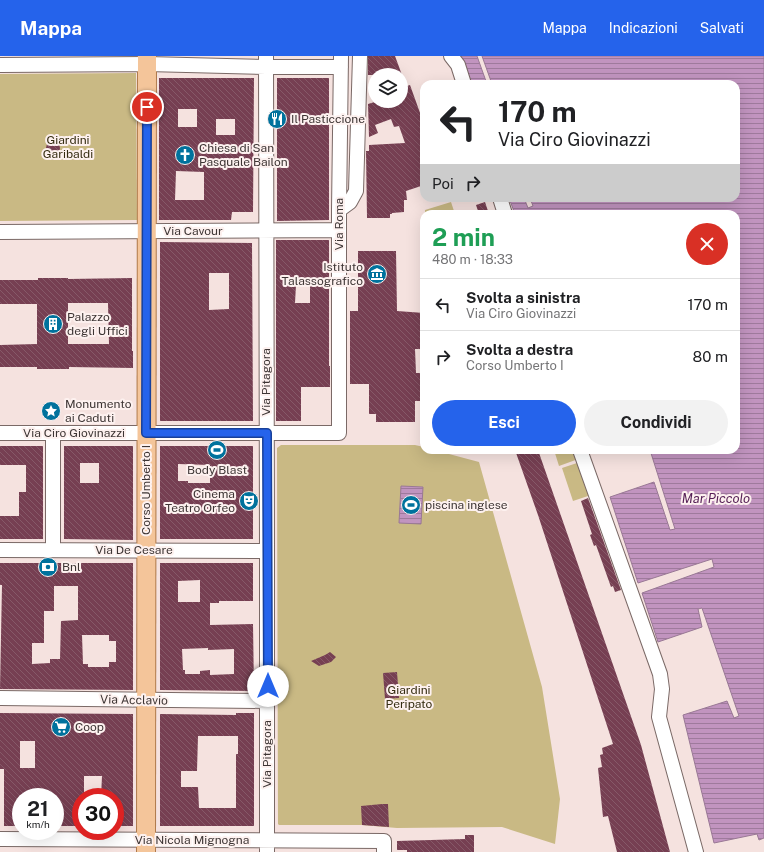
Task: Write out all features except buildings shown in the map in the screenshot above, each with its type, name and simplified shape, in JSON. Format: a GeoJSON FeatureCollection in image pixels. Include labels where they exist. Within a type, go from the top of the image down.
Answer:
{"type":"FeatureCollection","features":[{"type":"Feature","properties":{"kind":"main road","name":"Corso Umberto I"},"geometry":{"type":"LineString","coordinates":[[146,846],[147,60]]}},
{"type":"Feature","properties":{"kind":"street"},"geometry":{"type":"LineString","coordinates":[[339,210],[350,202],[356,191],[360,56]]}},
{"type":"Feature","properties":{"kind":"street"},"geometry":{"type":"LineString","coordinates":[[451,56],[458,65],[463,80]]}},
{"type":"Feature","properties":{"kind":"street"},"geometry":{"type":"LineString","coordinates":[[0,65],[53,60],[341,61]]}},
{"type":"Feature","properties":{"kind":"street","name":"Via Pitagora"},"geometry":{"type":"LineString","coordinates":[[266,61],[267,846]]}},
{"type":"Feature","properties":{"kind":"street","name":"Via Roma"},"geometry":{"type":"LineString","coordinates":[[339,433],[341,61]]}},
{"type":"Feature","properties":{"kind":"street","name":"Via Cavour"},"geometry":{"type":"LineString","coordinates":[[0,232],[339,230]]}},
{"type":"Feature","properties":{"kind":"street","name":"Via Ciro Giovinazzi"},"geometry":{"type":"LineString","coordinates":[[0,433],[339,433]]}},
{"type":"Feature","properties":{"kind":"street"},"geometry":{"type":"LineString","coordinates":[[53,433],[53,550]]}},
{"type":"Feature","properties":{"kind":"street"},"geometry":{"type":"LineString","coordinates":[[581,454],[660,674],[662,689],[659,718],[696,852]]}},
{"type":"Feature","properties":{"kind":"street","name":"Via De Cesare"},"geometry":{"type":"LineString","coordinates":[[0,550],[267,551]]}},
{"type":"Feature","properties":{"kind":"street","name":"Via Acclavio"},"geometry":{"type":"LineString","coordinates":[[0,698],[268,701]]}},
{"type":"Feature","properties":{"kind":"street","name":"Via Nicola Mignogna"},"geometry":{"type":"LineString","coordinates":[[0,839],[146,846],[384,846]]}},
{"type":"Feature","properties":{"kind":"green space","name":"Giardini Garibaldi"},"geometry":{"type":"Polygon","coordinates":[[[136,73],[137,220],[0,221],[0,74],[136,73]]]}},
{"type":"Feature","properties":{"kind":"green space"},"geometry":{"type":"Polygon","coordinates":[[[451,202],[454,210],[425,210],[451,202]]]}},
{"type":"Feature","properties":{"kind":"green space","name":"Giardini Peripato"},"geometry":{"type":"Polygon","coordinates":[[[281,445],[415,445],[420,446],[420,454],[449,454],[479,462],[542,687],[560,799],[555,844],[502,827],[397,828],[362,825],[278,824],[277,448],[281,445]]]}},
{"type":"Feature","properties":{"kind":"green space"},"geometry":{"type":"Polygon","coordinates":[[[555,454],[580,454],[581,458],[559,466],[555,454]]]}},
{"type":"Feature","properties":{"kind":"green space"},"geometry":{"type":"Polygon","coordinates":[[[583,461],[594,494],[573,501],[562,468],[583,461]]]}},
{"type":"Feature","properties":{"kind":"water"},"geometry":{"type":"Polygon","coordinates":[[[461,56],[477,56],[486,80],[470,80],[461,56]]]}},
{"type":"Feature","properties":{"kind":"water","name":"Mar Piccolo"},"geometry":{"type":"Polygon","coordinates":[[[482,56],[764,56],[764,838],[759,840],[757,834],[714,843],[683,715],[727,701],[734,718],[739,716],[702,608],[698,609],[702,627],[658,642],[642,593],[714,567],[712,559],[638,583],[610,497],[654,482],[670,530],[675,529],[651,454],[740,454],[740,210],[514,210],[510,202],[526,202],[528,208],[533,206],[532,202],[740,202],[740,80],[491,80],[482,56]]]}},
{"type":"Feature","properties":{"kind":"water","name":"piscina inglese"},"geometry":{"type":"Polygon","coordinates":[[[401,486],[423,487],[421,524],[399,523],[401,486]]]}},
{"type":"Feature","properties":{"kind":"place","name":"Il Pasticcione"},"geometry":{"type":"Point","coordinates":[277,119]}},
{"type":"Feature","properties":{"kind":"place","name":"Chiesa di San Pasquale Bailon"},"geometry":{"type":"Point","coordinates":[185,155]}},
{"type":"Feature","properties":{"kind":"place","name":"Istituto Talassografico"},"geometry":{"type":"Point","coordinates":[377,274]}},
{"type":"Feature","properties":{"kind":"place","name":"Palazzo degli Uffici"},"geometry":{"type":"Point","coordinates":[53,324]}},
{"type":"Feature","properties":{"kind":"place","name":"Monumento ai Caduti"},"geometry":{"type":"Point","coordinates":[51,411]}},
{"type":"Feature","properties":{"kind":"place","name":"Body Blast"},"geometry":{"type":"Point","coordinates":[217,450]}},
{"type":"Feature","properties":{"kind":"place","name":"Cinema Teatro Orfeo"},"geometry":{"type":"Point","coordinates":[249,501]}},
{"type":"Feature","properties":{"kind":"place","name":"piscina inglese"},"geometry":{"type":"Point","coordinates":[411,505]}},
{"type":"Feature","properties":{"kind":"place","name":"Bnl"},"geometry":{"type":"Point","coordinates":[48,567]}},
{"type":"Feature","properties":{"kind":"place","name":"Coop"},"geometry":{"type":"Point","coordinates":[61,727]}},
{"type":"Feature","properties":{"kind":"route"},"geometry":{"type":"LineString","coordinates":[[147,107],[146,433],[267,433],[268,686]]}}]}
